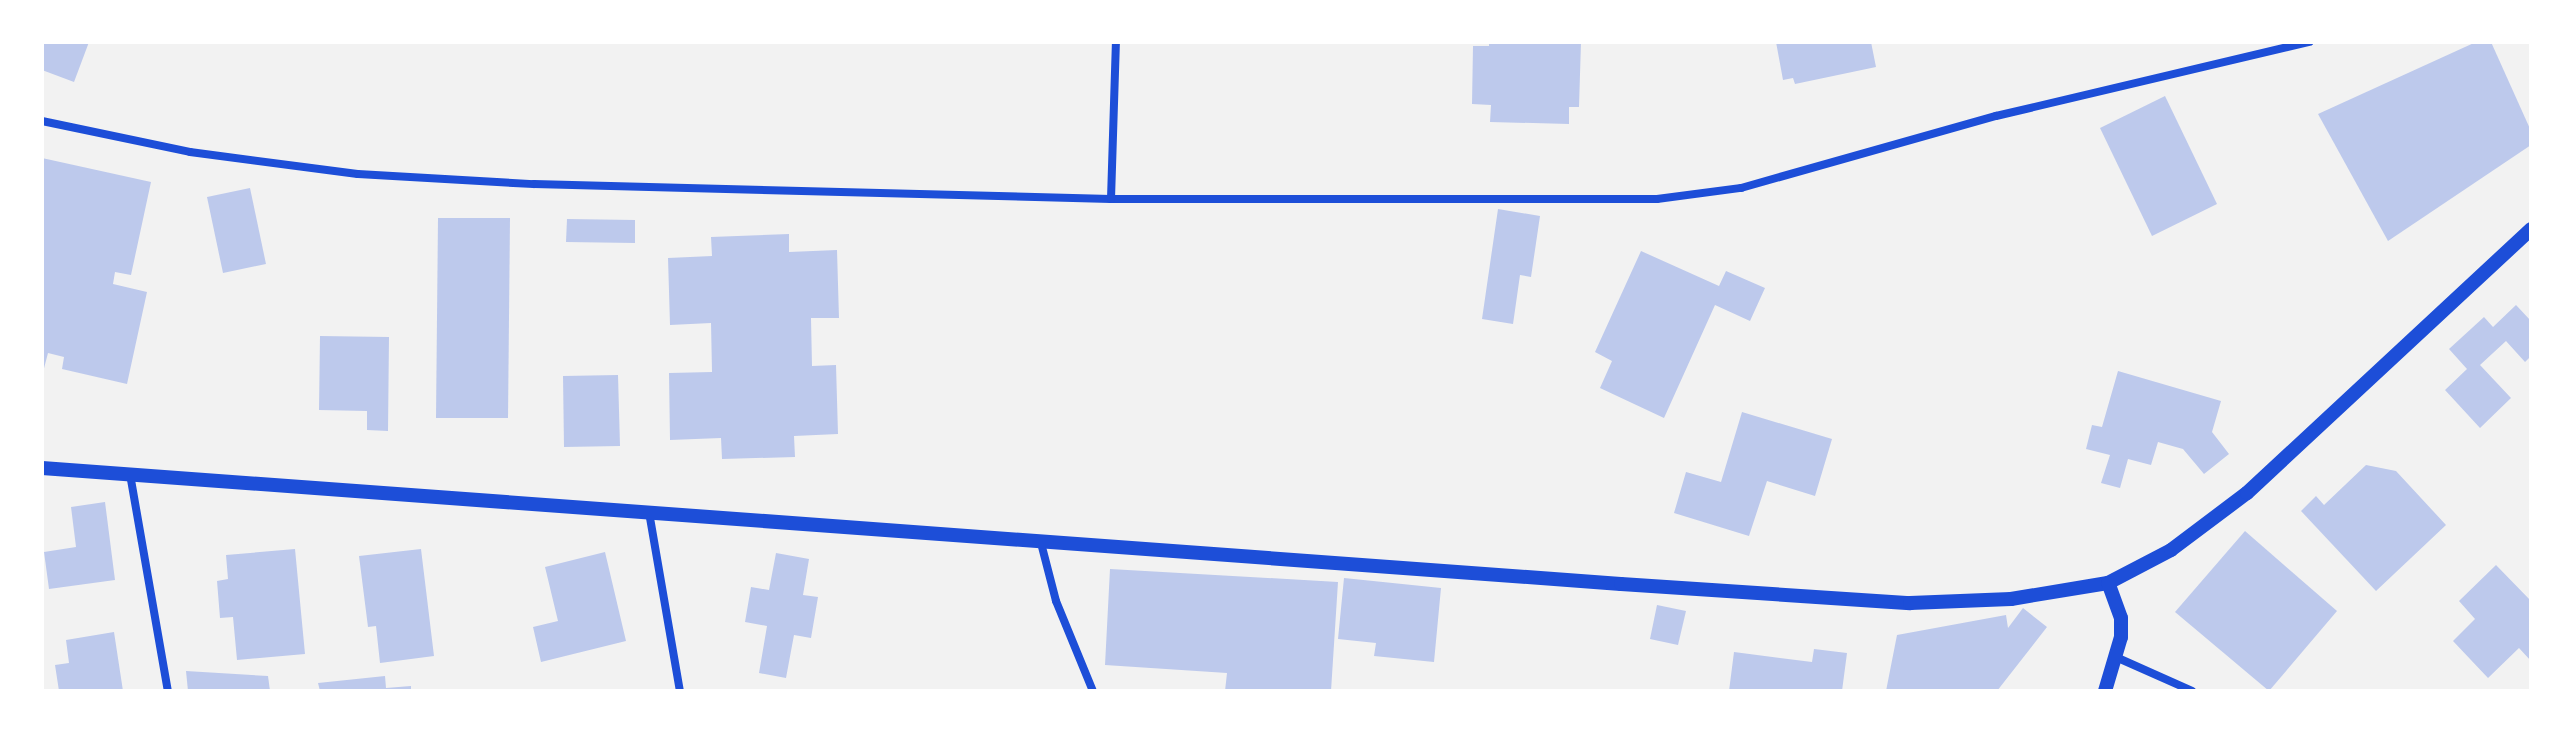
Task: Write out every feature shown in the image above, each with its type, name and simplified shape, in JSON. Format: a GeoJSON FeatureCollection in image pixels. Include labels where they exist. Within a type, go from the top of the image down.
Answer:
{"type":"FeatureCollection","features":[{"type":"Feature","properties":{"kind":"street"},"geometry":{"type":"LineString","coordinates":[[1111,199],[1116,42]]}},
{"type":"Feature","properties":{"kind":"street"},"geometry":{"type":"LineString","coordinates":[[42,121],[190,152],[358,174],[796,193],[1111,199],[1671,198],[1741,188],[1996,116],[2309,42]]}},
{"type":"Feature","properties":{"kind":"street"},"geometry":{"type":"LineString","coordinates":[[42,468],[649,511],[1041,543],[1910,603],[2011,599],[2108,583],[2171,550],[2247,493],[2531,229]]}},
{"type":"Feature","properties":{"kind":"street"},"geometry":{"type":"LineString","coordinates":[[130,474],[168,691]]}},
{"type":"Feature","properties":{"kind":"street"},"geometry":{"type":"LineString","coordinates":[[649,511],[680,691]]}},
{"type":"Feature","properties":{"kind":"street"},"geometry":{"type":"LineString","coordinates":[[1041,543],[1056,601],[1093,691]]}},
{"type":"Feature","properties":{"kind":"street"},"geometry":{"type":"LineString","coordinates":[[2105,691],[2118,658],[2121,618],[2108,583]]}},
{"type":"Feature","properties":{"kind":"street"},"geometry":{"type":"LineString","coordinates":[[2118,658],[2192,691]]}},
{"type":"Feature","properties":{"kind":"building"},"geometry":{"type":"Polygon","coordinates":[[[42,42],[89,42],[74,82],[42,70],[42,42]]]}},
{"type":"Feature","properties":{"kind":"building"},"geometry":{"type":"Polygon","coordinates":[[[1489,42],[1581,42],[1579,107],[1569,107],[1569,124],[1490,122],[1491,105],[1472,104],[1473,46],[1489,46],[1489,42]]]}},
{"type":"Feature","properties":{"kind":"building"},"geometry":{"type":"Polygon","coordinates":[[[1776,42],[1871,42],[1876,67],[1795,84],[1793,78],[1783,80],[1776,42]]]}},
{"type":"Feature","properties":{"kind":"building"},"geometry":{"type":"Polygon","coordinates":[[[2476,42],[2491,42],[2531,131],[2531,145],[2388,241],[2318,114],[2476,42]]]}},
{"type":"Feature","properties":{"kind":"building"},"geometry":{"type":"Polygon","coordinates":[[[2165,96],[2217,204],[2152,236],[2100,128],[2165,96]]]}},
{"type":"Feature","properties":{"kind":"building"},"geometry":{"type":"Polygon","coordinates":[[[42,158],[151,182],[131,275],[115,272],[113,284],[147,292],[127,384],[62,369],[64,357],[48,353],[42,376],[42,158]]]}},
{"type":"Feature","properties":{"kind":"building"},"geometry":{"type":"Polygon","coordinates":[[[250,188],[266,264],[223,273],[207,197],[250,188]]]}},
{"type":"Feature","properties":{"kind":"building"},"geometry":{"type":"Polygon","coordinates":[[[1498,209],[1540,216],[1531,277],[1520,275],[1513,324],[1482,319],[1498,209]]]}},
{"type":"Feature","properties":{"kind":"building"},"geometry":{"type":"Polygon","coordinates":[[[438,218],[510,218],[508,418],[436,418],[438,218]]]}},
{"type":"Feature","properties":{"kind":"building"},"geometry":{"type":"Polygon","coordinates":[[[567,219],[635,220],[635,243],[566,242],[567,219]]]}},
{"type":"Feature","properties":{"kind":"building"},"geometry":{"type":"Polygon","coordinates":[[[789,234],[789,252],[837,250],[839,318],[811,318],[812,366],[836,365],[838,434],[794,436],[795,457],[722,459],[721,438],[670,440],[669,373],[712,372],[711,323],[670,325],[668,258],[712,256],[711,237],[789,234]]]}},
{"type":"Feature","properties":{"kind":"building"},"geometry":{"type":"Polygon","coordinates":[[[1641,251],[1719,286],[1726,271],[1765,288],[1750,321],[1715,305],[1664,418],[1600,388],[1612,361],[1595,352],[1641,251]]]}},
{"type":"Feature","properties":{"kind":"building"},"geometry":{"type":"Polygon","coordinates":[[[2516,305],[2531,321],[2531,356],[2525,362],[2506,341],[2480,365],[2511,398],[2480,428],[2445,390],[2467,369],[2449,349],[2484,317],[2493,327],[2516,305]]]}},
{"type":"Feature","properties":{"kind":"building"},"geometry":{"type":"Polygon","coordinates":[[[320,336],[389,337],[388,431],[367,430],[367,411],[319,410],[320,336]]]}},
{"type":"Feature","properties":{"kind":"building"},"geometry":{"type":"Polygon","coordinates":[[[2118,371],[2221,401],[2212,432],[2229,454],[2204,474],[2183,449],[2158,442],[2151,465],[2128,459],[2120,488],[2101,483],[2110,455],[2086,449],[2092,425],[2102,427],[2118,371]]]}},
{"type":"Feature","properties":{"kind":"building"},"geometry":{"type":"Polygon","coordinates":[[[618,375],[620,446],[564,447],[563,376],[618,375]]]}},
{"type":"Feature","properties":{"kind":"building"},"geometry":{"type":"Polygon","coordinates":[[[1742,412],[1832,439],[1815,496],[1767,481],[1749,536],[1674,513],[1686,472],[1721,482],[1742,412]]]}},
{"type":"Feature","properties":{"kind":"building"},"geometry":{"type":"Polygon","coordinates":[[[2366,465],[2396,471],[2446,525],[2376,591],[2301,511],[2316,496],[2324,505],[2366,465]]]}},
{"type":"Feature","properties":{"kind":"building"},"geometry":{"type":"Polygon","coordinates":[[[105,502],[115,580],[49,589],[44,552],[76,547],[71,507],[105,502]]]}},
{"type":"Feature","properties":{"kind":"building"},"geometry":{"type":"Polygon","coordinates":[[[2245,531],[2337,611],[2269,691],[2175,612],[2245,531]]]}},
{"type":"Feature","properties":{"kind":"building"},"geometry":{"type":"Polygon","coordinates":[[[295,549],[305,654],[237,660],[233,617],[220,618],[217,581],[228,579],[226,555],[295,549]]]}},
{"type":"Feature","properties":{"kind":"building"},"geometry":{"type":"Polygon","coordinates":[[[421,549],[434,656],[380,663],[376,626],[368,627],[359,556],[421,549]]]}},
{"type":"Feature","properties":{"kind":"building"},"geometry":{"type":"Polygon","coordinates":[[[605,552],[626,641],[541,662],[533,627],[558,621],[545,567],[605,552]]]}},
{"type":"Feature","properties":{"kind":"building"},"geometry":{"type":"Polygon","coordinates":[[[776,553],[809,559],[803,595],[818,597],[811,638],[794,635],[786,678],[759,673],[767,626],[745,622],[751,587],[769,590],[776,553]]]}},
{"type":"Feature","properties":{"kind":"building"},"geometry":{"type":"Polygon","coordinates":[[[2496,565],[2531,601],[2531,661],[2519,648],[2488,678],[2453,641],[2475,619],[2459,601],[2496,565]]]}},
{"type":"Feature","properties":{"kind":"building"},"geometry":{"type":"Polygon","coordinates":[[[1110,569],[1338,582],[1331,691],[1225,691],[1227,673],[1105,665],[1110,569]]]}},
{"type":"Feature","properties":{"kind":"building"},"geometry":{"type":"Polygon","coordinates":[[[1344,578],[1441,588],[1434,662],[1374,656],[1376,643],[1338,639],[1344,578]]]}},
{"type":"Feature","properties":{"kind":"building"},"geometry":{"type":"Polygon","coordinates":[[[1657,605],[1686,611],[1678,645],[1650,639],[1657,605]]]}},
{"type":"Feature","properties":{"kind":"building"},"geometry":{"type":"Polygon","coordinates":[[[2023,608],[2047,627],[1997,691],[1886,691],[1897,635],[2006,615],[2008,628],[2023,608]]]}},
{"type":"Feature","properties":{"kind":"building"},"geometry":{"type":"Polygon","coordinates":[[[114,632],[123,691],[59,691],[55,665],[69,663],[66,640],[114,632]]]}},
{"type":"Feature","properties":{"kind":"building"},"geometry":{"type":"Polygon","coordinates":[[[1814,649],[1847,653],[1842,691],[1729,691],[1734,652],[1812,662],[1814,649]]]}},
{"type":"Feature","properties":{"kind":"building"},"geometry":{"type":"Polygon","coordinates":[[[186,671],[268,676],[270,691],[188,691],[186,671]]]}},
{"type":"Feature","properties":{"kind":"building"},"geometry":{"type":"Polygon","coordinates":[[[385,676],[386,688],[411,686],[411,691],[320,691],[318,683],[385,676]]]}}]}
